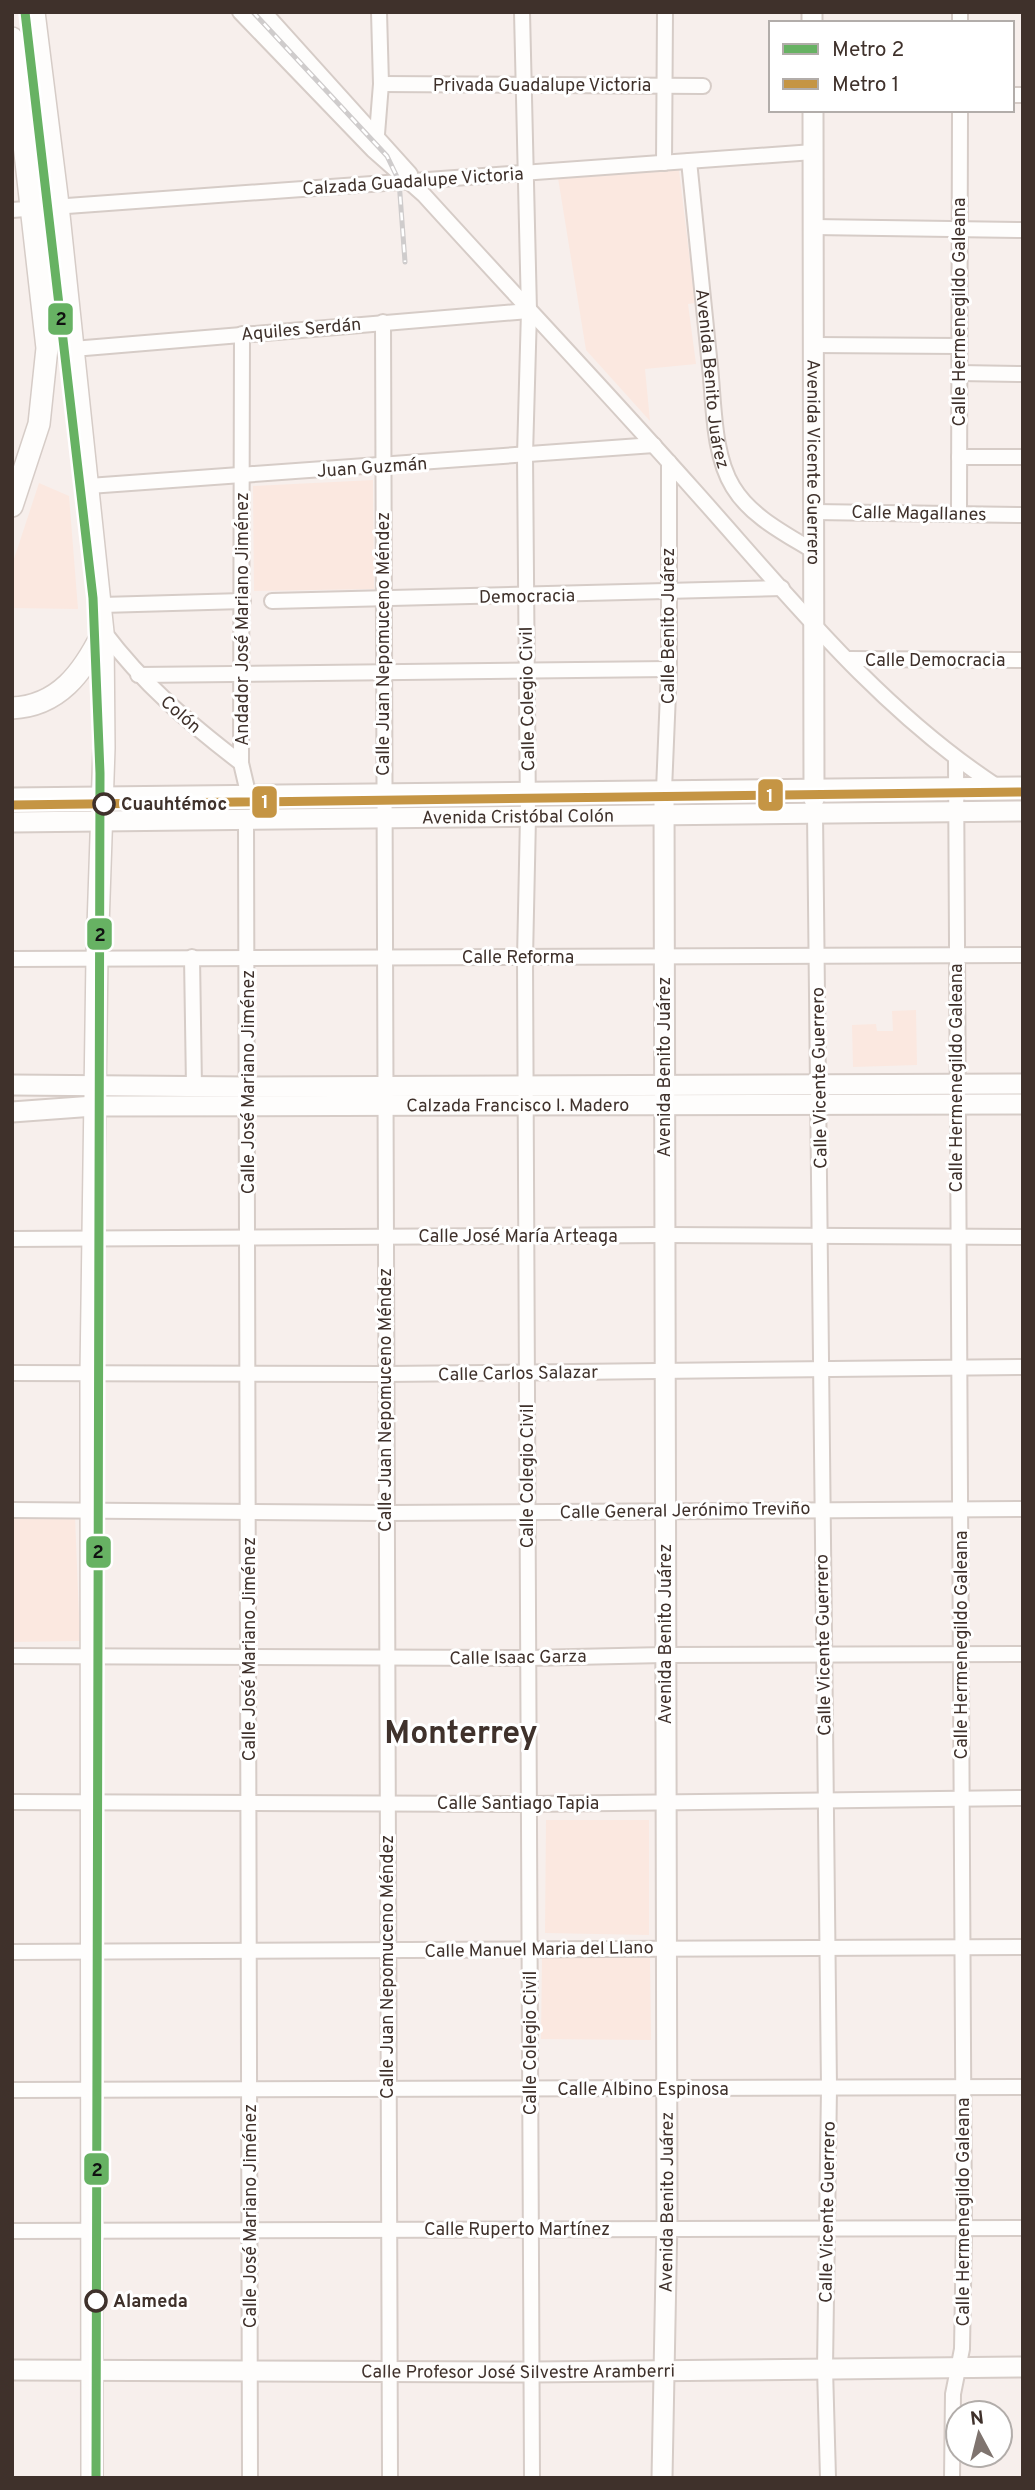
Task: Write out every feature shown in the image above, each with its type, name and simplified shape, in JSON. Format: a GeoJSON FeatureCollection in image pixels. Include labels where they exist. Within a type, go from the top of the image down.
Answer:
{"type":"FeatureCollection","features":[{"type":"Feature","properties":{"kind":"highway"},"geometry":{"type":"LineString","coordinates":[[31,17],[48,120],[103,632],[91,1373],[92,2478]]}},
{"type":"Feature","properties":{"kind":"highway"},"geometry":{"type":"LineString","coordinates":[[12,38],[22,209],[46,323],[46,378],[38,424],[12,506]]}},
{"type":"Feature","properties":{"kind":"highway"},"geometry":{"type":"LineString","coordinates":[[14,73],[29,76],[35,101],[48,120]]}},
{"type":"Feature","properties":{"kind":"highway"},"geometry":{"type":"LineString","coordinates":[[12,708],[46,700],[70,685],[87,663],[103,632]]}},
{"type":"Feature","properties":{"kind":"main road","name":"Avenida Vicente Guerrero"},"geometry":{"type":"LineString","coordinates":[[813,112],[815,813]]}},
{"type":"Feature","properties":{"kind":"main road","name":"Avenida Cristóbal Colón"},"geometry":{"type":"LineString","coordinates":[[12,798],[1023,787]]}},
{"type":"Feature","properties":{"kind":"main road","name":"Avenida Benito Juárez"},"geometry":{"type":"LineString","coordinates":[[662,2478],[662,2371],[667,2229],[663,1370],[664,790]]}},
{"type":"Feature","properties":{"kind":"main road","name":"Avenida Cristóbal Colón"},"geometry":{"type":"LineString","coordinates":[[12,822],[1023,811]]}},
{"type":"Feature","properties":{"kind":"main road","name":"Calzada Francisco I. Madero"},"geometry":{"type":"LineString","coordinates":[[12,1085],[94,1096],[247,1096],[384,1106],[528,1096],[957,1094],[1023,1084]]}},
{"type":"Feature","properties":{"kind":"main road","name":"Calzada Francisco I. Madero"},"geometry":{"type":"LineString","coordinates":[[12,1112],[94,1096],[194,1087],[247,1096],[383,1086],[528,1096]]}},
{"type":"Feature","properties":{"kind":"main road","name":"Calzada Francisco I. Madero"},"geometry":{"type":"LineString","coordinates":[[957,1094],[1023,1104]]}},
{"type":"Feature","properties":{"kind":"main road","name":"Calle Profesor José Silvestre Aramberri"},"geometry":{"type":"LineString","coordinates":[[12,2370],[533,2372],[1023,2367]]}},
{"type":"Feature","properties":{"kind":"street"},"geometry":{"type":"LineString","coordinates":[[240,12],[411,180]]}},
{"type":"Feature","properties":{"kind":"street"},"geometry":{"type":"LineString","coordinates":[[264,12],[377,134],[424,195],[815,625],[902,715],[956,760],[998,787]]}},
{"type":"Feature","properties":{"kind":"street"},"geometry":{"type":"LineString","coordinates":[[377,134],[381,84],[379,12]]}},
{"type":"Feature","properties":{"kind":"street","name":"Calle Colegio Civil"},"geometry":{"type":"LineString","coordinates":[[522,12],[528,172],[529,311],[524,455],[528,792],[525,958],[528,1096],[526,1512],[530,1804],[532,2478]]}},
{"type":"Feature","properties":{"kind":"street"},"geometry":{"type":"LineString","coordinates":[[664,12],[664,163]]}},
{"type":"Feature","properties":{"kind":"street","name":"Privada Guadalupe Victoria"},"geometry":{"type":"LineString","coordinates":[[381,84],[703,86]]}},
{"type":"Feature","properties":{"kind":"street","name":"Calle Hermenegildo Galeana"},"geometry":{"type":"LineString","coordinates":[[960,112],[960,514]]}},
{"type":"Feature","properties":{"kind":"street","name":"Calzada Guadalupe Victoria"},"geometry":{"type":"LineString","coordinates":[[22,209],[813,152]]}},
{"type":"Feature","properties":{"kind":"street","name":"Avenida Benito Juárez"},"geometry":{"type":"LineString","coordinates":[[689,161],[713,393],[724,464],[731,484],[741,499],[764,521],[815,552]]}},
{"type":"Feature","properties":{"kind":"street"},"geometry":{"type":"LineString","coordinates":[[814,227],[1023,230]]}},
{"type":"Feature","properties":{"kind":"street","name":"Aquiles Serdán"},"geometry":{"type":"LineString","coordinates":[[74,349],[529,311]]}},
{"type":"Feature","properties":{"kind":"street","name":"Calle Juan Nepomuceno Méndez"},"geometry":{"type":"LineString","coordinates":[[383,322],[383,1086],[390,2478]]}},
{"type":"Feature","properties":{"kind":"street"},"geometry":{"type":"LineString","coordinates":[[242,334],[242,476]]}},
{"type":"Feature","properties":{"kind":"street"},"geometry":{"type":"LineString","coordinates":[[814,345],[959,346]]}},
{"type":"Feature","properties":{"kind":"street"},"geometry":{"type":"LineString","coordinates":[[959,373],[1023,374]]}},
{"type":"Feature","properties":{"kind":"street","name":"Juan Guzmán"},"geometry":{"type":"LineString","coordinates":[[89,486],[654,445]]}},
{"type":"Feature","properties":{"kind":"street"},"geometry":{"type":"LineString","coordinates":[[960,457],[1023,457]]}},
{"type":"Feature","properties":{"kind":"street","name":"Calle Benito Juárez"},"geometry":{"type":"LineString","coordinates":[[664,790],[669,668],[669,462]]}},
{"type":"Feature","properties":{"kind":"street","name":"Andador José Mariano Jiménez"},"geometry":{"type":"LineString","coordinates":[[241,762],[242,476]]}},
{"type":"Feature","properties":{"kind":"street","name":"Calle Magallanes"},"geometry":{"type":"LineString","coordinates":[[815,512],[1023,515]]}},
{"type":"Feature","properties":{"kind":"street","name":"Democracia"},"geometry":{"type":"LineString","coordinates":[[272,600],[782,588]]}},
{"type":"Feature","properties":{"kind":"street"},"geometry":{"type":"LineString","coordinates":[[102,605],[243,601]]}},
{"type":"Feature","properties":{"kind":"street","name":"Colón"},"geometry":{"type":"LineString","coordinates":[[103,632],[138,675],[195,728],[241,762]]}},
{"type":"Feature","properties":{"kind":"street","name":"Calle Democracia"},"geometry":{"type":"LineString","coordinates":[[848,659],[1023,660]]}},
{"type":"Feature","properties":{"kind":"street"},"geometry":{"type":"LineString","coordinates":[[138,675],[669,668]]}},
{"type":"Feature","properties":{"kind":"street","name":"Calle Hermenegildo Galeana"},"geometry":{"type":"LineString","coordinates":[[952,2478],[953,2394],[962,2349],[964,2229],[954,811],[956,760]]}},
{"type":"Feature","properties":{"kind":"street"},"geometry":{"type":"LineString","coordinates":[[241,762],[249,797]]}},
{"type":"Feature","properties":{"kind":"street","name":"Calle Vicente Guerrero"},"geometry":{"type":"LineString","coordinates":[[815,813],[829,2088],[825,2368],[828,2478]]}},
{"type":"Feature","properties":{"kind":"street","name":"Calle José Mariano Jiménez"},"geometry":{"type":"LineString","coordinates":[[246,820],[250,1512],[247,1950],[250,2089],[250,2478]]}},
{"type":"Feature","properties":{"kind":"street","name":"Calle Reforma"},"geometry":{"type":"LineString","coordinates":[[12,959],[1023,956]]}},
{"type":"Feature","properties":{"kind":"street"},"geometry":{"type":"LineString","coordinates":[[192,957],[194,1087]]}},
{"type":"Feature","properties":{"kind":"street","name":"Calle José María Arteaga"},"geometry":{"type":"LineString","coordinates":[[12,1239],[664,1235],[1023,1237]]}},
{"type":"Feature","properties":{"kind":"street","name":"Calle Carlos Salazar"},"geometry":{"type":"LineString","coordinates":[[12,1373],[386,1374],[1023,1367]]}},
{"type":"Feature","properties":{"kind":"street","name":"Calle General Jerónimo Treviño"},"geometry":{"type":"LineString","coordinates":[[12,1510],[386,1513],[1023,1509]]}},
{"type":"Feature","properties":{"kind":"street","name":"Calle Isaac Garza"},"geometry":{"type":"LineString","coordinates":[[12,1656],[528,1658],[1023,1654]]}},
{"type":"Feature","properties":{"kind":"street","name":"Calle Santiago Tapia"},"geometry":{"type":"LineString","coordinates":[[12,1802],[530,1804],[1023,1798]]}},
{"type":"Feature","properties":{"kind":"street","name":"Calle Manuel Maria del Llano"},"geometry":{"type":"LineString","coordinates":[[12,1952],[386,1952],[667,1947],[963,1950],[1023,1947]]}},
{"type":"Feature","properties":{"kind":"street","name":"Calle Albino Espinosa"},"geometry":{"type":"LineString","coordinates":[[12,2090],[1023,2087]]}},
{"type":"Feature","properties":{"kind":"street","name":"Calle Ruperto Martínez"},"geometry":{"type":"LineString","coordinates":[[12,2231],[1023,2228]]}},
{"type":"Feature","properties":{"kind":"shaded area"},"geometry":{"type":"Polygon","coordinates":[[[679,170],[695,303],[688,304],[696,364],[645,369],[650,421],[586,350],[558,178],[679,170]]]}},
{"type":"Feature","properties":{"kind":"shaded area"},"geometry":{"type":"Polygon","coordinates":[[[373,480],[374,589],[254,591],[253,486],[373,480]]]}},
{"type":"Feature","properties":{"kind":"shaded area"},"geometry":{"type":"Polygon","coordinates":[[[39,483],[69,496],[78,609],[12,608],[12,565],[39,483]]]}},
{"type":"Feature","properties":{"kind":"shaded area"},"geometry":{"type":"Polygon","coordinates":[[[916,1010],[917,1065],[853,1067],[852,1025],[876,1024],[877,1031],[893,1031],[892,1011],[916,1010]]]}},
{"type":"Feature","properties":{"kind":"shaded area"},"geometry":{"type":"Polygon","coordinates":[[[75,1516],[80,1641],[12,1642],[12,1517],[75,1516]]]}},
{"type":"Feature","properties":{"kind":"shaded area"},"geometry":{"type":"Polygon","coordinates":[[[546,1820],[649,1820],[649,1935],[545,1933],[546,1820]]]}},
{"type":"Feature","properties":{"kind":"shaded area"},"geometry":{"type":"Polygon","coordinates":[[[542,1958],[650,1958],[651,2040],[541,2039],[542,1958]]]}},
{"type":"Feature","properties":{"kind":"railway"},"geometry":{"type":"LineString","coordinates":[[253,12],[387,156],[399,181],[405,262]]}},
{"type":"Feature","properties":{"kind":"metro line","name":"2"},"geometry":{"type":"LineString","coordinates":[[25,12],[93,598],[100,773],[96,2478]]}},
{"type":"Feature","properties":{"kind":"metro line","name":"1"},"geometry":{"type":"LineString","coordinates":[[12,805],[1023,792]]}},
{"type":"Feature","properties":{"kind":"place","name":"Cuauhtémoc"},"geometry":{"type":"Point","coordinates":[104,804]}},
{"type":"Feature","properties":{"kind":"place","name":"Alameda"},"geometry":{"type":"Point","coordinates":[96,2301]}},
{"type":"Feature","properties":{"kind":"district","name":"Monterrey"},"geometry":{"type":"Point","coordinates":[461,1732]}}]}
